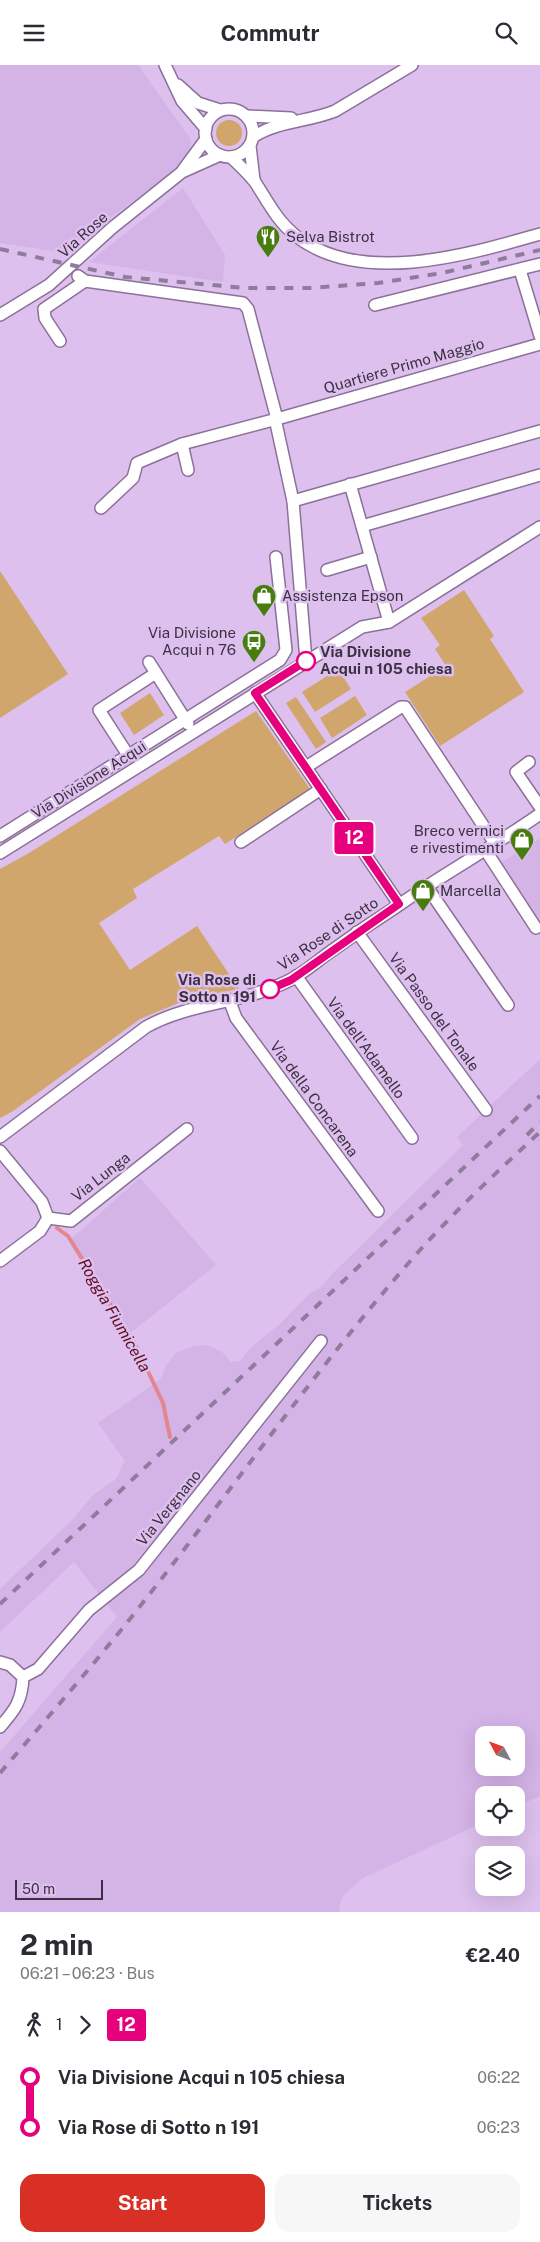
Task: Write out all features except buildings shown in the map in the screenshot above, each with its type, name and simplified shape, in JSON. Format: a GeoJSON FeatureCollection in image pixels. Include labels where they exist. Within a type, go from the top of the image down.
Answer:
{"type":"FeatureCollection","features":[{"type":"Feature","properties":{"kind":"street"},"geometry":{"type":"LineString","coordinates":[[165,65],[174,80],[182,101],[206,134],[211,148],[225,156],[254,181],[274,215],[298,237],[318,249],[344,258],[396,264],[484,250],[540,234]]}},
{"type":"Feature","properties":{"kind":"street"},"geometry":{"type":"LineString","coordinates":[[225,156],[245,151],[251,142],[265,130],[275,126],[313,119],[346,105],[412,65]]}},
{"type":"Feature","properties":{"kind":"street"},"geometry":{"type":"LineString","coordinates":[[174,80],[198,103],[220,110],[234,109],[247,116],[313,119]]}},
{"type":"Feature","properties":{"kind":"street"},"geometry":{"type":"LineString","coordinates":[[206,134],[208,121],[220,110]]}},
{"type":"Feature","properties":{"kind":"street"},"geometry":{"type":"LineString","coordinates":[[247,116],[251,122],[254,181]]}},
{"type":"Feature","properties":{"kind":"street","name":"Via Rose"},"geometry":{"type":"LineString","coordinates":[[182,172],[206,134]]}},
{"type":"Feature","properties":{"kind":"street","name":"Via Rose"},"geometry":{"type":"LineString","coordinates":[[0,315],[48,285],[112,228],[182,172],[225,156]]}},
{"type":"Feature","properties":{"kind":"street"},"geometry":{"type":"LineString","coordinates":[[375,305],[540,264]]}},
{"type":"Feature","properties":{"kind":"street"},"geometry":{"type":"LineString","coordinates":[[520,270],[540,336]]}},
{"type":"Feature","properties":{"kind":"street"},"geometry":{"type":"LineString","coordinates":[[60,341],[44,315],[44,309],[78,284],[81,278],[239,302],[248,309],[277,419],[276,423],[294,501],[306,661]]}},
{"type":"Feature","properties":{"kind":"street","name":"Quartiere Primo Maggio"},"geometry":{"type":"LineString","coordinates":[[101,508],[133,477],[137,463],[182,444],[540,344]]}},
{"type":"Feature","properties":{"kind":"street"},"geometry":{"type":"LineString","coordinates":[[294,501],[540,431]]}},
{"type":"Feature","properties":{"kind":"street"},"geometry":{"type":"LineString","coordinates":[[182,444],[188,470]]}},
{"type":"Feature","properties":{"kind":"street"},"geometry":{"type":"LineString","coordinates":[[362,526],[540,475]]}},
{"type":"Feature","properties":{"kind":"street"},"geometry":{"type":"LineString","coordinates":[[350,485],[388,622]]}},
{"type":"Feature","properties":{"kind":"street","name":"Via Divisione Acqui"},"geometry":{"type":"LineString","coordinates":[[0,853],[362,627],[388,622],[540,527]]}},
{"type":"Feature","properties":{"kind":"street","name":"Via Divisione Acqui"},"geometry":{"type":"LineString","coordinates":[[0,836],[251,678],[284,655],[286,650],[276,557]]}},
{"type":"Feature","properties":{"kind":"street"},"geometry":{"type":"LineString","coordinates":[[327,570],[371,557]]}},
{"type":"Feature","properties":{"kind":"street"},"geometry":{"type":"LineString","coordinates":[[280,591],[301,589]]}},
{"type":"Feature","properties":{"kind":"street"},"geometry":{"type":"LineString","coordinates":[[149,662],[193,732]]}},
{"type":"Feature","properties":{"kind":"street","name":"Via Divisione Acqui"},"geometry":{"type":"LineString","coordinates":[[128,755],[99,710],[156,673]]}},
{"type":"Feature","properties":{"kind":"street"},"geometry":{"type":"LineString","coordinates":[[251,678],[257,691],[306,767],[399,904]]}},
{"type":"Feature","properties":{"kind":"street"},"geometry":{"type":"LineString","coordinates":[[306,767],[401,707],[405,707],[491,848],[536,928]]}},
{"type":"Feature","properties":{"kind":"street"},"geometry":{"type":"LineString","coordinates":[[529,762],[516,773],[540,807]]}},
{"type":"Feature","properties":{"kind":"street"},"geometry":{"type":"LineString","coordinates":[[242,842],[321,789]]}},
{"type":"Feature","properties":{"kind":"street","name":"Via Rose di Sotto"},"geometry":{"type":"LineString","coordinates":[[0,1137],[146,1027],[162,1018],[179,1012],[268,991],[296,976],[399,904],[491,848],[540,815]]}},
{"type":"Feature","properties":{"kind":"street"},"geometry":{"type":"LineString","coordinates":[[427,887],[508,1005]]}},
{"type":"Feature","properties":{"kind":"street","name":"Via Passo del Tonale"},"geometry":{"type":"LineString","coordinates":[[358,932],[486,1110]]}},
{"type":"Feature","properties":{"kind":"street","name":"Via dell'Adamello"},"geometry":{"type":"LineString","coordinates":[[296,976],[412,1137]]}},
{"type":"Feature","properties":{"kind":"street","name":"Via della Concarena"},"geometry":{"type":"LineString","coordinates":[[230,1001],[236,1018],[378,1211]]}},
{"type":"Feature","properties":{"kind":"street","name":"Via Lunga"},"geometry":{"type":"LineString","coordinates":[[48,1218],[70,1221],[186,1129]]}},
{"type":"Feature","properties":{"kind":"street"},"geometry":{"type":"LineString","coordinates":[[0,1151],[42,1202],[48,1218],[40,1231],[0,1261]]}},
{"type":"Feature","properties":{"kind":"street","name":"Via Vergnano"},"geometry":{"type":"LineString","coordinates":[[23,1677],[38,1669],[89,1611],[139,1570],[321,1341]]}},
{"type":"Feature","properties":{"kind":"street"},"geometry":{"type":"LineString","coordinates":[[0,1662],[10,1665],[23,1677],[23,1693],[19,1704],[0,1727]]}},
{"type":"Feature","properties":{"kind":"shaded area"},"geometry":{"type":"Polygon","coordinates":[[[0,65],[138,65],[191,140],[190,150],[170,174],[103,223],[79,245],[60,252],[0,243],[0,65]]]}},
{"type":"Feature","properties":{"kind":"shaded area"},"geometry":{"type":"Polygon","coordinates":[[[229,120],[238,124],[242,133],[238,142],[229,146],[220,142],[216,133],[220,124],[229,120]]]}},
{"type":"Feature","properties":{"kind":"shaded area"},"geometry":{"type":"Polygon","coordinates":[[[183,188],[225,255],[223,282],[89,262],[183,188]]]}},
{"type":"Feature","properties":{"kind":"shaded area"},"geometry":{"type":"Polygon","coordinates":[[[0,571],[68,674],[0,718],[0,571]]]}},
{"type":"Feature","properties":{"kind":"shaded area"},"geometry":{"type":"Polygon","coordinates":[[[464,590],[494,636],[490,639],[524,692],[440,746],[405,692],[446,666],[435,649],[440,645],[421,618],[464,590]]]}},
{"type":"Feature","properties":{"kind":"shaded area"},"geometry":{"type":"Polygon","coordinates":[[[338,669],[351,689],[315,712],[302,692],[338,669]]]}},
{"type":"Feature","properties":{"kind":"shaded area"},"geometry":{"type":"Polygon","coordinates":[[[150,693],[164,715],[134,735],[120,713],[150,693]]]}},
{"type":"Feature","properties":{"kind":"shaded area"},"geometry":{"type":"Polygon","coordinates":[[[355,696],[367,715],[332,738],[320,718],[355,696]]]}},
{"type":"Feature","properties":{"kind":"shaded area"},"geometry":{"type":"Polygon","coordinates":[[[296,697],[326,742],[316,749],[286,703],[296,697]]]}},
{"type":"Feature","properties":{"kind":"shaded area"},"geometry":{"type":"Polygon","coordinates":[[[256,711],[310,789],[225,844],[219,836],[133,889],[137,898],[99,923],[130,970],[197,926],[239,989],[188,999],[140,1019],[13,1111],[0,1118],[0,869],[29,853],[256,711]]]}},
{"type":"Feature","properties":{"kind":"shaded area"},"geometry":{"type":"Polygon","coordinates":[[[540,838],[540,926],[499,864],[540,838]]]}},
{"type":"Feature","properties":{"kind":"shaded area"},"geometry":{"type":"Polygon","coordinates":[[[540,1059],[540,1796],[525,1803],[525,1786],[475,1786],[475,1826],[363,1878],[344,1895],[340,1903],[339,1912],[0,1912],[0,1752],[117,1617],[74,1562],[0,1632],[0,1589],[73,1519],[93,1495],[116,1479],[125,1461],[98,1423],[161,1379],[165,1367],[176,1353],[194,1346],[207,1345],[222,1352],[231,1362],[240,1361],[250,1348],[281,1323],[310,1293],[320,1288],[463,1145],[457,1137],[540,1059]]]}},
{"type":"Feature","properties":{"kind":"shaded area"},"geometry":{"type":"Polygon","coordinates":[[[140,1178],[216,1265],[129,1334],[113,1307],[107,1307],[69,1241],[140,1178]]]}},
{"type":"Feature","properties":{"kind":"waterway","name":"Roggia Fiumicella"},"geometry":{"type":"LineString","coordinates":[[57,1228],[68,1236],[135,1344],[163,1403],[170,1437]]}},
{"type":"Feature","properties":{"kind":"railway"},"geometry":{"type":"LineString","coordinates":[[0,249],[125,277],[245,288],[310,288],[378,283],[442,273],[540,250]]}},
{"type":"Feature","properties":{"kind":"railway"},"geometry":{"type":"LineString","coordinates":[[0,1604],[540,1096]]}},
{"type":"Feature","properties":{"kind":"railway"},"geometry":{"type":"LineString","coordinates":[[527,1135],[540,1122]]}},
{"type":"Feature","properties":{"kind":"railway"},"geometry":{"type":"LineString","coordinates":[[0,1773],[141,1605],[312,1381],[383,1293],[449,1220],[540,1132]]}},
{"type":"Feature","properties":{"kind":"bus line","name":"12"},"geometry":{"type":"LineString","coordinates":[[270,989],[291,980],[399,904],[255,693],[306,661]]}},
{"type":"Feature","properties":{"kind":"place","name":"Selva Bistrot"},"geometry":{"type":"Point","coordinates":[268,258]}},
{"type":"Feature","properties":{"kind":"place","name":"Assistenza Epson"},"geometry":{"type":"Point","coordinates":[264,617]}},
{"type":"Feature","properties":{"kind":"place","name":"Via Divisione Acqui n 105 chiesa"},"geometry":{"type":"Point","coordinates":[306,661]}},
{"type":"Feature","properties":{"kind":"place","name":"Via Divisione Acqui n 76"},"geometry":{"type":"Point","coordinates":[254,663]}},
{"type":"Feature","properties":{"kind":"place","name":"Breco vernici e rivestimenti"},"geometry":{"type":"Point","coordinates":[522,861]}},
{"type":"Feature","properties":{"kind":"place","name":"Marcella"},"geometry":{"type":"Point","coordinates":[423,912]}},
{"type":"Feature","properties":{"kind":"place","name":"Via Rose di Sotto n 191"},"geometry":{"type":"Point","coordinates":[270,989]}}]}
